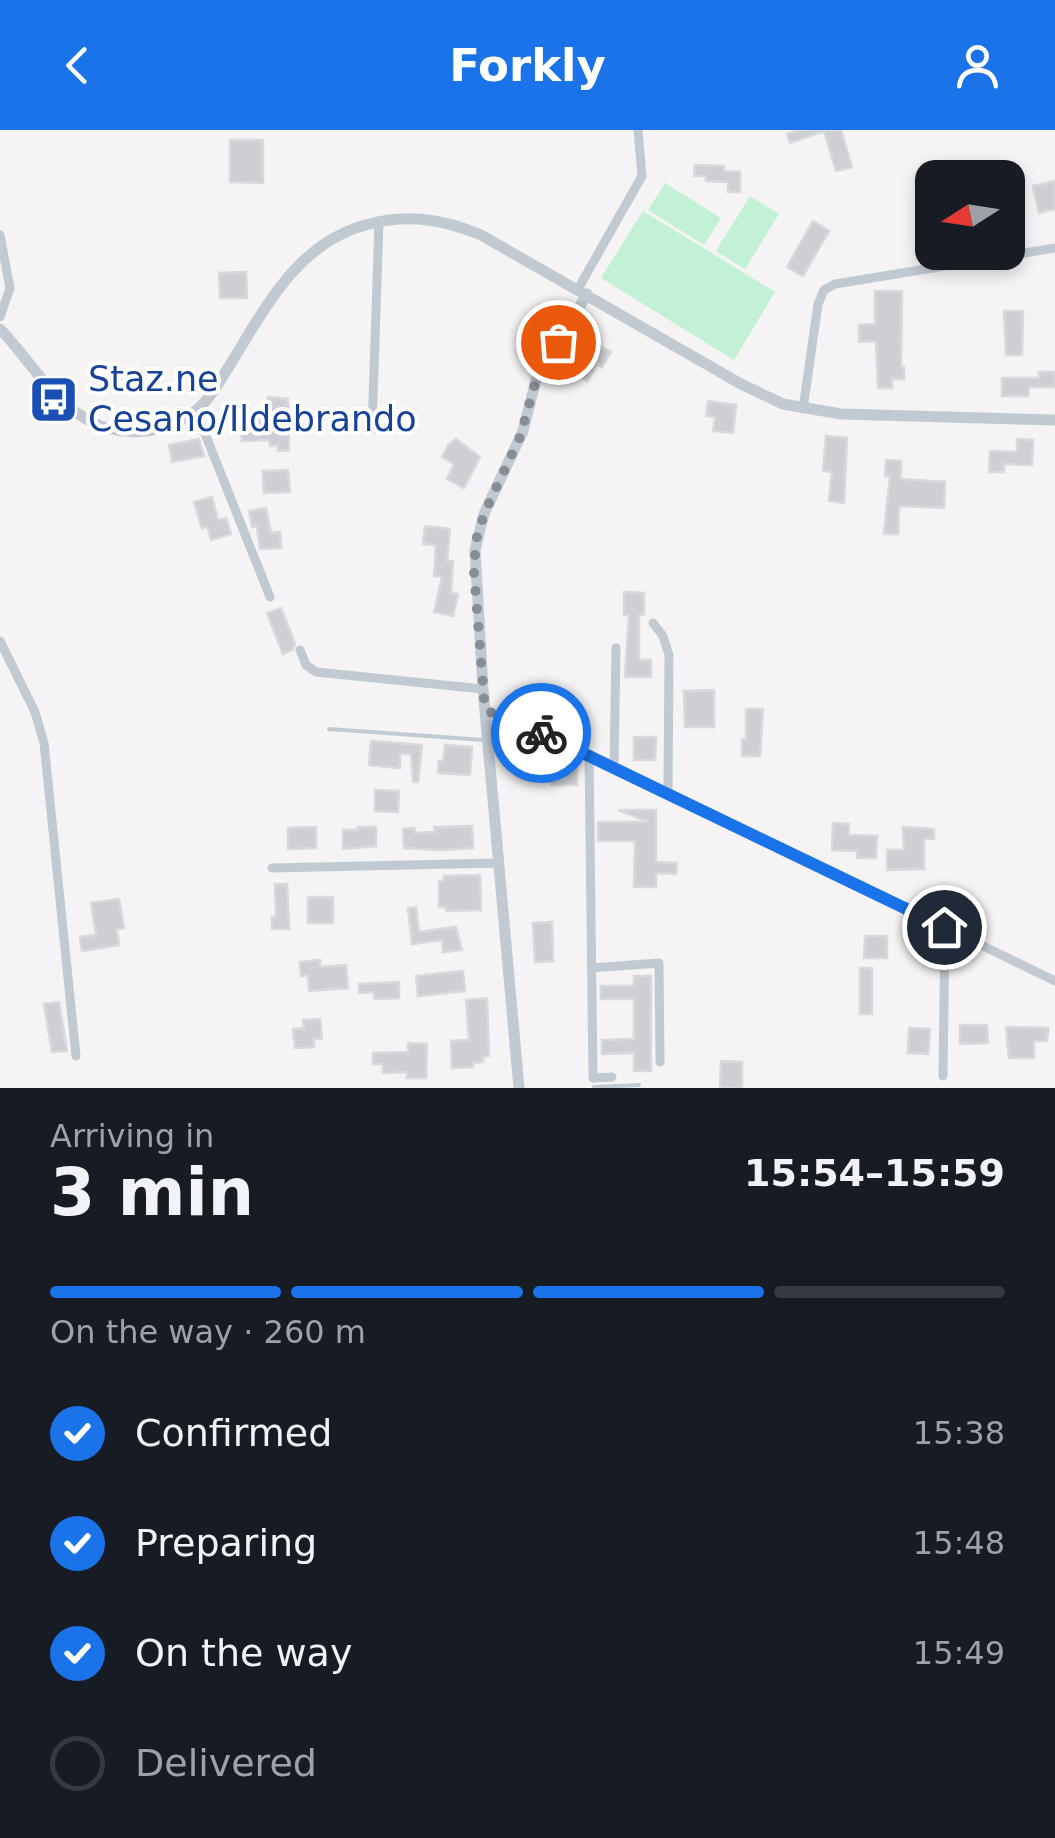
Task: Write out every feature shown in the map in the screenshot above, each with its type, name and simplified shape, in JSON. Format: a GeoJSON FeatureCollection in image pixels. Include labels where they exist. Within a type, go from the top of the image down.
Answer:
{"type":"FeatureCollection","features":[{"type":"Feature","properties":{"kind":"street"},"geometry":{"type":"LineString","coordinates":[[519,1088],[474,572],[478,530],[520,437],[539,373],[642,176],[638,130]]}},
{"type":"Feature","properties":{"kind":"street"},"geometry":{"type":"LineString","coordinates":[[0,329],[68,405],[98,425],[126,432],[151,430],[196,411],[211,395],[290,272],[334,238],[379,222],[412,218],[465,228],[783,404],[878,416],[1055,420]]}},
{"type":"Feature","properties":{"kind":"street"},"geometry":{"type":"LineString","coordinates":[[372,430],[379,222]]}},
{"type":"Feature","properties":{"kind":"street"},"geometry":{"type":"LineString","coordinates":[[0,234],[10,288],[0,316]]}},
{"type":"Feature","properties":{"kind":"street"},"geometry":{"type":"LineString","coordinates":[[803,409],[817,310],[824,290],[839,283],[1055,248]]}},
{"type":"Feature","properties":{"kind":"street"},"geometry":{"type":"LineString","coordinates":[[196,411],[270,597]]}},
{"type":"Feature","properties":{"kind":"street"},"geometry":{"type":"LineString","coordinates":[[653,623],[663,636],[669,655],[668,794]]}},
{"type":"Feature","properties":{"kind":"street"},"geometry":{"type":"LineString","coordinates":[[0,641],[35,712],[44,743],[76,1056]]}},
{"type":"Feature","properties":{"kind":"street"},"geometry":{"type":"LineString","coordinates":[[614,767],[616,648]]}},
{"type":"Feature","properties":{"kind":"street"},"geometry":{"type":"LineString","coordinates":[[300,650],[308,668],[316,672],[483,689]]}},
{"type":"Feature","properties":{"kind":"street"},"geometry":{"type":"LineString","coordinates":[[485,710],[590,754],[1055,981]]}},
{"type":"Feature","properties":{"kind":"street"},"geometry":{"type":"LineString","coordinates":[[590,754],[593,1084],[612,1077]]}},
{"type":"Feature","properties":{"kind":"street"},"geometry":{"type":"LineString","coordinates":[[272,868],[499,863]]}},
{"type":"Feature","properties":{"kind":"street"},"geometry":{"type":"LineString","coordinates":[[943,1076],[944,927]]}},
{"type":"Feature","properties":{"kind":"street"},"geometry":{"type":"LineString","coordinates":[[591,968],[658,963],[660,1062]]}},
{"type":"Feature","properties":{"kind":"lane"},"geometry":{"type":"LineString","coordinates":[[329,729],[488,740]]}},
{"type":"Feature","properties":{"kind":"lane"},"geometry":{"type":"LineString","coordinates":[[593,1084],[639,1085]]}},
{"type":"Feature","properties":{"kind":"green space"},"geometry":{"type":"Polygon","coordinates":[[[665,183],[721,218],[704,245],[648,210],[665,183]]]}},
{"type":"Feature","properties":{"kind":"green space"},"geometry":{"type":"Polygon","coordinates":[[[750,196],[779,214],[745,269],[716,251],[750,196]]]}},
{"type":"Feature","properties":{"kind":"green space"},"geometry":{"type":"Polygon","coordinates":[[[643,211],[775,292],[734,360],[601,278],[643,211]]]}},
{"type":"Feature","properties":{"kind":"building"},"geometry":{"type":"Polygon","coordinates":[[[799,130],[841,130],[852,167],[836,171],[824,131],[790,143],[787,134],[799,130]]]}},
{"type":"Feature","properties":{"kind":"building"},"geometry":{"type":"Polygon","coordinates":[[[230,140],[263,140],[263,183],[230,182],[230,140]]]}},
{"type":"Feature","properties":{"kind":"building"},"geometry":{"type":"Polygon","coordinates":[[[695,165],[724,166],[724,171],[740,172],[740,192],[728,192],[728,182],[694,176],[695,165]]]}},
{"type":"Feature","properties":{"kind":"building"},"geometry":{"type":"Polygon","coordinates":[[[1055,181],[1055,209],[1039,213],[1033,186],[1055,181]]]}},
{"type":"Feature","properties":{"kind":"building"},"geometry":{"type":"Polygon","coordinates":[[[813,221],[829,231],[803,276],[787,267],[813,221]]]}},
{"type":"Feature","properties":{"kind":"building"},"geometry":{"type":"Polygon","coordinates":[[[246,272],[247,298],[220,298],[219,273],[246,272]]]}},
{"type":"Feature","properties":{"kind":"building"},"geometry":{"type":"Polygon","coordinates":[[[875,291],[902,291],[904,379],[892,379],[892,388],[878,388],[876,341],[859,342],[859,325],[875,324],[875,291]]]}},
{"type":"Feature","properties":{"kind":"building"},"geometry":{"type":"Polygon","coordinates":[[[1004,311],[1023,311],[1022,355],[1006,355],[1004,311]]]}},
{"type":"Feature","properties":{"kind":"building"},"geometry":{"type":"Polygon","coordinates":[[[587,339],[611,352],[602,367],[597,364],[587,381],[569,371],[587,339]]]}},
{"type":"Feature","properties":{"kind":"building"},"geometry":{"type":"Polygon","coordinates":[[[1039,372],[1055,372],[1055,387],[1029,387],[1028,396],[1002,396],[1002,378],[1039,378],[1039,372]]]}},
{"type":"Feature","properties":{"kind":"building"},"geometry":{"type":"Polygon","coordinates":[[[268,397],[288,399],[289,450],[278,451],[278,445],[270,446],[269,440],[242,441],[241,420],[269,419],[268,397]]]}},
{"type":"Feature","properties":{"kind":"building"},"geometry":{"type":"Polygon","coordinates":[[[708,401],[736,405],[733,433],[713,431],[715,417],[706,416],[708,401]]]}},
{"type":"Feature","properties":{"kind":"building"},"geometry":{"type":"Polygon","coordinates":[[[826,436],[847,438],[844,503],[829,501],[832,472],[823,471],[826,436]]]}},
{"type":"Feature","properties":{"kind":"building"},"geometry":{"type":"Polygon","coordinates":[[[199,439],[204,456],[172,462],[169,445],[199,439]]]}},
{"type":"Feature","properties":{"kind":"building"},"geometry":{"type":"Polygon","coordinates":[[[456,439],[480,457],[464,488],[447,479],[454,464],[442,457],[456,439]]]}},
{"type":"Feature","properties":{"kind":"building"},"geometry":{"type":"Polygon","coordinates":[[[1017,439],[1033,440],[1032,465],[1004,464],[1004,472],[989,472],[990,451],[1017,452],[1017,439]]]}},
{"type":"Feature","properties":{"kind":"building"},"geometry":{"type":"Polygon","coordinates":[[[886,460],[901,461],[901,479],[945,482],[944,508],[899,506],[898,534],[884,534],[890,476],[885,476],[886,460]]]}},
{"type":"Feature","properties":{"kind":"building"},"geometry":{"type":"Polygon","coordinates":[[[288,470],[290,492],[264,493],[263,471],[288,470]]]}},
{"type":"Feature","properties":{"kind":"building"},"geometry":{"type":"Polygon","coordinates":[[[212,497],[218,520],[226,518],[231,534],[211,540],[207,526],[202,528],[194,502],[212,497]]]}},
{"type":"Feature","properties":{"kind":"building"},"geometry":{"type":"Polygon","coordinates":[[[266,508],[271,533],[280,532],[281,548],[260,549],[257,526],[252,527],[249,511],[266,508]]]}},
{"type":"Feature","properties":{"kind":"building"},"geometry":{"type":"Polygon","coordinates":[[[425,526],[450,529],[447,561],[453,561],[451,593],[458,594],[453,616],[434,612],[442,577],[434,576],[436,545],[423,544],[425,526]]]}},
{"type":"Feature","properties":{"kind":"building"},"geometry":{"type":"Polygon","coordinates":[[[624,592],[644,593],[644,615],[639,615],[639,660],[651,660],[651,677],[625,677],[629,615],[624,615],[624,592]]]}},
{"type":"Feature","properties":{"kind":"building"},"geometry":{"type":"Polygon","coordinates":[[[281,608],[295,644],[283,654],[267,613],[281,608]]]}},
{"type":"Feature","properties":{"kind":"building"},"geometry":{"type":"Polygon","coordinates":[[[714,690],[714,727],[685,727],[684,691],[714,690]]]}},
{"type":"Feature","properties":{"kind":"building"},"geometry":{"type":"Polygon","coordinates":[[[746,709],[763,709],[760,756],[742,756],[746,709]]]}},
{"type":"Feature","properties":{"kind":"building"},"geometry":{"type":"Polygon","coordinates":[[[634,737],[656,737],[655,760],[634,760],[634,737]]]}},
{"type":"Feature","properties":{"kind":"building"},"geometry":{"type":"Polygon","coordinates":[[[371,741],[422,745],[418,782],[413,782],[411,754],[400,754],[400,768],[369,765],[371,741]]]}},
{"type":"Feature","properties":{"kind":"building"},"geometry":{"type":"Polygon","coordinates":[[[445,745],[472,747],[470,775],[438,773],[445,745]]]}},
{"type":"Feature","properties":{"kind":"building"},"geometry":{"type":"Polygon","coordinates":[[[551,762],[577,762],[577,785],[551,785],[551,762]]]}},
{"type":"Feature","properties":{"kind":"building"},"geometry":{"type":"Polygon","coordinates":[[[375,790],[399,791],[398,812],[375,811],[375,790]]]}},
{"type":"Feature","properties":{"kind":"building"},"geometry":{"type":"Polygon","coordinates":[[[618,810],[656,810],[656,862],[677,863],[676,874],[656,873],[656,887],[634,887],[635,841],[598,841],[598,822],[649,822],[618,810]]]}},
{"type":"Feature","properties":{"kind":"building"},"geometry":{"type":"Polygon","coordinates":[[[833,823],[849,824],[848,835],[877,836],[876,858],[857,858],[857,851],[832,850],[833,823]]]}},
{"type":"Feature","properties":{"kind":"building"},"geometry":{"type":"Polygon","coordinates":[[[472,826],[473,848],[404,848],[403,829],[414,828],[415,833],[435,832],[434,827],[472,826]]]}},
{"type":"Feature","properties":{"kind":"building"},"geometry":{"type":"Polygon","coordinates":[[[316,827],[316,848],[288,849],[288,828],[316,827]]]}},
{"type":"Feature","properties":{"kind":"building"},"geometry":{"type":"Polygon","coordinates":[[[376,827],[376,846],[343,849],[343,830],[376,827]]]}},
{"type":"Feature","properties":{"kind":"building"},"geometry":{"type":"Polygon","coordinates":[[[903,827],[934,829],[934,839],[924,839],[924,869],[887,870],[887,850],[904,850],[903,827]]]}},
{"type":"Feature","properties":{"kind":"building"},"geometry":{"type":"Polygon","coordinates":[[[480,875],[481,910],[446,911],[446,907],[439,907],[439,881],[444,881],[444,876],[480,875]]]}},
{"type":"Feature","properties":{"kind":"building"},"geometry":{"type":"Polygon","coordinates":[[[275,884],[287,884],[289,929],[272,929],[272,917],[276,917],[275,884]]]}},
{"type":"Feature","properties":{"kind":"building"},"geometry":{"type":"Polygon","coordinates":[[[308,897],[333,897],[333,923],[308,923],[308,897]]]}},
{"type":"Feature","properties":{"kind":"building"},"geometry":{"type":"Polygon","coordinates":[[[119,899],[124,928],[117,929],[119,945],[82,951],[80,937],[96,935],[91,903],[119,899]]]}},
{"type":"Feature","properties":{"kind":"building"},"geometry":{"type":"Polygon","coordinates":[[[416,907],[419,932],[456,927],[462,950],[443,952],[442,940],[412,944],[408,908],[416,907]]]}},
{"type":"Feature","properties":{"kind":"building"},"geometry":{"type":"Polygon","coordinates":[[[552,922],[553,961],[535,962],[533,923],[552,922]]]}},
{"type":"Feature","properties":{"kind":"building"},"geometry":{"type":"Polygon","coordinates":[[[865,936],[887,936],[887,958],[864,958],[865,936]]]}},
{"type":"Feature","properties":{"kind":"building"},"geometry":{"type":"Polygon","coordinates":[[[320,960],[320,967],[346,965],[348,988],[309,991],[308,975],[301,976],[300,962],[320,960]]]}},
{"type":"Feature","properties":{"kind":"building"},"geometry":{"type":"Polygon","coordinates":[[[860,968],[872,968],[872,1014],[860,1014],[860,968]]]}},
{"type":"Feature","properties":{"kind":"building"},"geometry":{"type":"Polygon","coordinates":[[[463,971],[465,991],[418,996],[416,976],[463,971]]]}},
{"type":"Feature","properties":{"kind":"building"},"geometry":{"type":"Polygon","coordinates":[[[634,976],[651,976],[651,1071],[634,1071],[634,1053],[602,1054],[602,1040],[634,1039],[634,999],[601,999],[601,986],[634,986],[634,976]]]}},
{"type":"Feature","properties":{"kind":"building"},"geometry":{"type":"Polygon","coordinates":[[[399,982],[399,998],[374,999],[374,992],[359,993],[359,984],[399,982]]]}},
{"type":"Feature","properties":{"kind":"building"},"geometry":{"type":"Polygon","coordinates":[[[487,998],[489,1056],[483,1057],[483,1062],[472,1063],[473,1067],[452,1068],[451,1041],[469,1040],[466,1000],[487,998]]]}},
{"type":"Feature","properties":{"kind":"building"},"geometry":{"type":"Polygon","coordinates":[[[59,1002],[67,1051],[52,1052],[44,1004],[59,1002]]]}},
{"type":"Feature","properties":{"kind":"building"},"geometry":{"type":"Polygon","coordinates":[[[320,1019],[322,1039],[314,1039],[314,1047],[295,1048],[293,1029],[304,1028],[303,1020],[320,1019]]]}},
{"type":"Feature","properties":{"kind":"building"},"geometry":{"type":"Polygon","coordinates":[[[960,1025],[987,1025],[988,1043],[960,1044],[960,1025]]]}},
{"type":"Feature","properties":{"kind":"building"},"geometry":{"type":"Polygon","coordinates":[[[1006,1027],[1048,1028],[1047,1041],[1034,1041],[1034,1058],[1009,1058],[1006,1027]]]}},
{"type":"Feature","properties":{"kind":"building"},"geometry":{"type":"Polygon","coordinates":[[[909,1028],[930,1029],[928,1054],[908,1053],[909,1028]]]}},
{"type":"Feature","properties":{"kind":"building"},"geometry":{"type":"Polygon","coordinates":[[[408,1043],[427,1044],[426,1078],[407,1078],[407,1072],[383,1073],[383,1064],[373,1064],[373,1053],[408,1052],[408,1043]]]}},
{"type":"Feature","properties":{"kind":"building"},"geometry":{"type":"Polygon","coordinates":[[[721,1061],[742,1062],[742,1088],[720,1088],[721,1061]]]}},
{"type":"Feature","properties":{"kind":"way so far"},"geometry":{"type":"LineString","coordinates":[[541,733],[485,710],[474,561],[484,514],[520,437],[542,366],[558,342]]}},
{"type":"Feature","properties":{"kind":"place","name":"Staz.ne Cesano/Ildebrando"},"geometry":{"type":"Point","coordinates":[53,399]}},
{"type":"Feature","properties":{"kind":"route"},"geometry":{"type":"LineString","coordinates":[[541,733],[944,927]]}}]}
